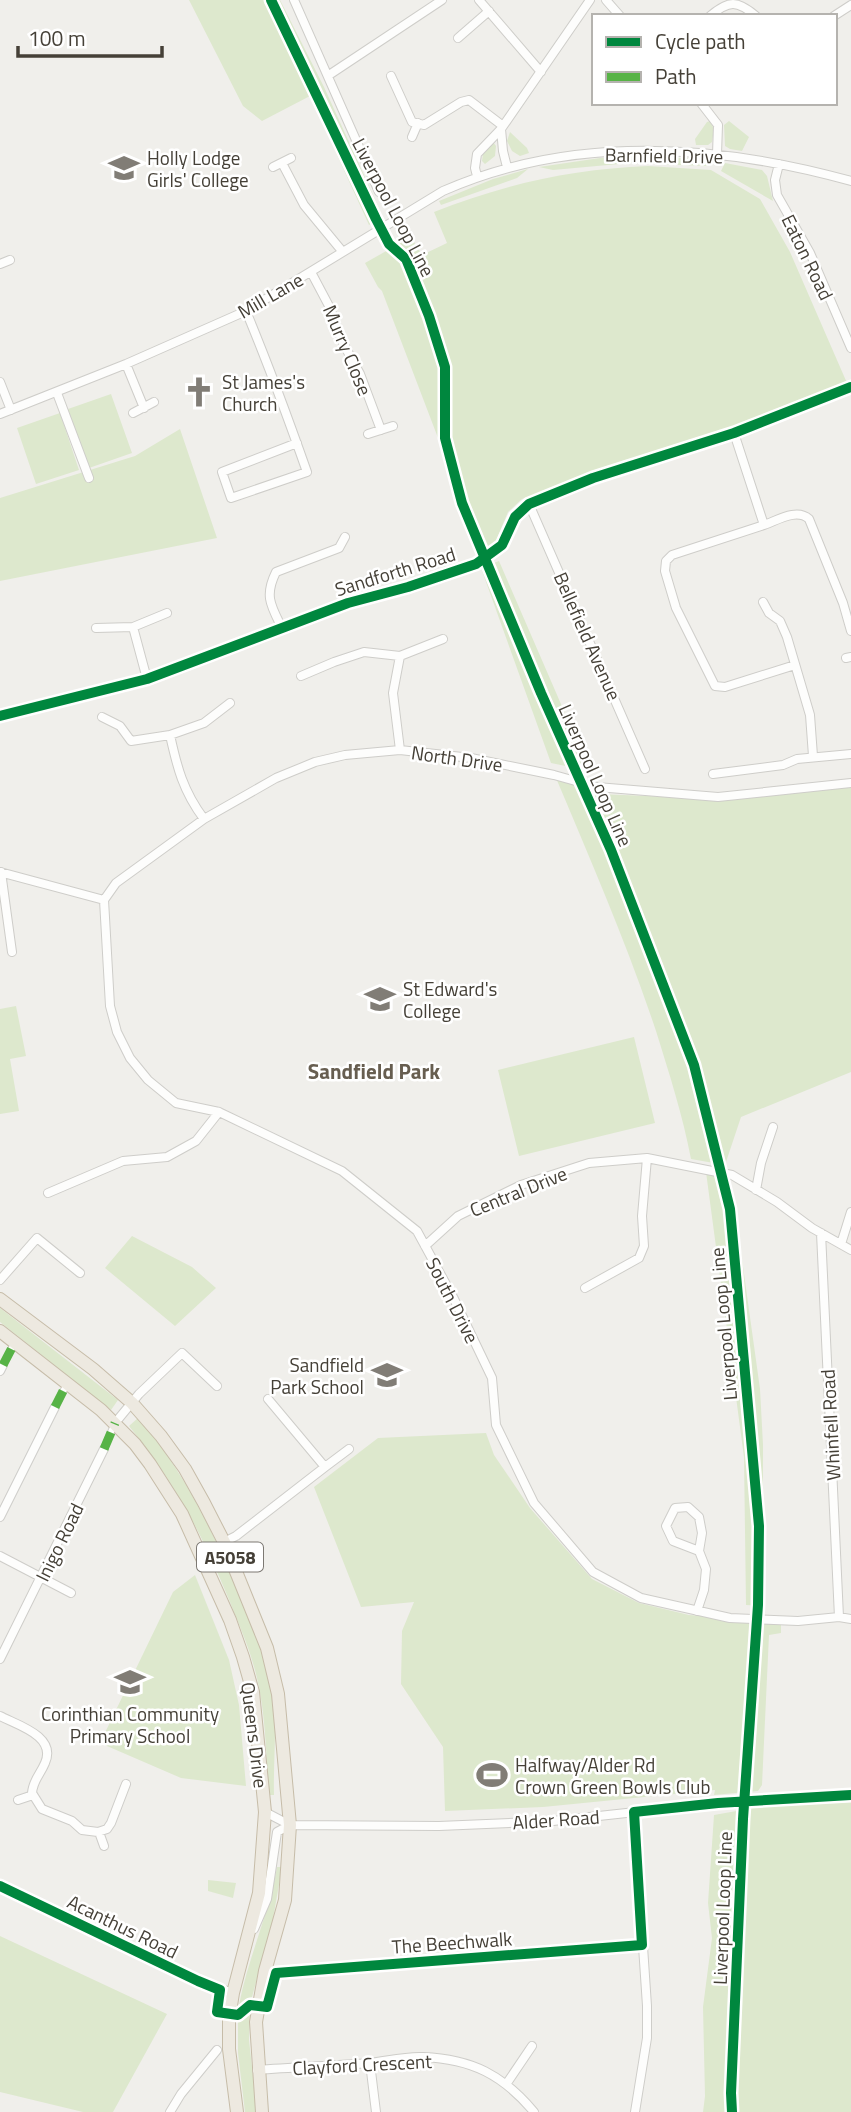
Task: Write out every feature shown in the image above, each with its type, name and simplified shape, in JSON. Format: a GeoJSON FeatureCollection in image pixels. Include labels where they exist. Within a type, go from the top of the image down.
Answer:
{"type":"FeatureCollection","features":[{"type":"Feature","properties":{"kind":"highway","name":"Queens Drive"},"geometry":{"type":"LineString","coordinates":[[0,1299],[93,1369],[132,1403],[161,1436],[185,1469],[224,1542],[267,1648],[278,1694],[290,1825],[285,1900],[265,1971]]}},
{"type":"Feature","properties":{"kind":"highway","name":"Queens Drive"},"geometry":{"type":"LineString","coordinates":[[0,1331],[115,1423],[150,1464],[182,1514],[230,1620],[253,1692],[265,1811],[259,1893],[247,1944]]}},
{"type":"Feature","properties":{"kind":"highway","name":"A5058"},"geometry":{"type":"LineString","coordinates":[[237,2112],[229,2049],[229,2018],[247,1944]]}},
{"type":"Feature","properties":{"kind":"highway","name":"A5058"},"geometry":{"type":"LineString","coordinates":[[262,2112],[257,2070],[256,2022],[265,1971]]}},
{"type":"Feature","properties":{"kind":"street"},"geometry":{"type":"LineString","coordinates":[[294,0],[379,192]]}},
{"type":"Feature","properties":{"kind":"street"},"geometry":{"type":"LineString","coordinates":[[329,75],[442,0]]}},
{"type":"Feature","properties":{"kind":"street"},"geometry":{"type":"LineString","coordinates":[[479,0],[541,72]]}},
{"type":"Feature","properties":{"kind":"street"},"geometry":{"type":"LineString","coordinates":[[477,176],[477,155],[502,127],[590,0]]}},
{"type":"Feature","properties":{"kind":"street"},"geometry":{"type":"LineString","coordinates":[[606,0],[618,14]]}},
{"type":"Feature","properties":{"kind":"street"},"geometry":{"type":"LineString","coordinates":[[712,14],[726,2],[737,2],[754,14]]}},
{"type":"Feature","properties":{"kind":"street"},"geometry":{"type":"LineString","coordinates":[[458,38],[489,11]]}},
{"type":"Feature","properties":{"kind":"street"},"geometry":{"type":"LineString","coordinates":[[391,76],[412,122],[424,125],[461,102],[469,100],[502,127],[507,167]]}},
{"type":"Feature","properties":{"kind":"street"},"geometry":{"type":"LineString","coordinates":[[703,105],[718,125],[717,154]]}},
{"type":"Feature","properties":{"kind":"street"},"geometry":{"type":"LineString","coordinates":[[412,137],[418,123]]}},
{"type":"Feature","properties":{"kind":"street","name":"Barnfield Drive"},"geometry":{"type":"LineString","coordinates":[[477,176],[507,167],[613,151],[717,154],[779,164],[851,181]]}},
{"type":"Feature","properties":{"kind":"street"},"geometry":{"type":"LineString","coordinates":[[291,158],[277,165],[304,205],[342,251]]}},
{"type":"Feature","properties":{"kind":"street","name":"Eaton Road"},"geometry":{"type":"LineString","coordinates":[[779,164],[775,180],[777,195],[810,253],[851,348]]}},
{"type":"Feature","properties":{"kind":"street","name":"Mill Lane"},"geometry":{"type":"LineString","coordinates":[[0,414],[57,393],[246,311],[443,191],[477,176]]}},
{"type":"Feature","properties":{"kind":"street"},"geometry":{"type":"LineString","coordinates":[[0,264],[10,260]]}},
{"type":"Feature","properties":{"kind":"street","name":"Murry Close"},"geometry":{"type":"LineString","coordinates":[[311,272],[360,374],[381,430]]}},
{"type":"Feature","properties":{"kind":"street"},"geometry":{"type":"LineString","coordinates":[[246,311],[297,443],[307,472],[231,498],[222,472],[297,443]]}},
{"type":"Feature","properties":{"kind":"street"},"geometry":{"type":"LineString","coordinates":[[126,364],[144,408]]}},
{"type":"Feature","properties":{"kind":"street"},"geometry":{"type":"LineString","coordinates":[[0,383],[10,410]]}},
{"type":"Feature","properties":{"kind":"street","name":"Sandforth Road"},"geometry":{"type":"LineString","coordinates":[[0,716],[147,679],[348,603],[408,587],[476,564],[500,548],[515,517],[530,504],[593,478],[734,433],[851,387]]}},
{"type":"Feature","properties":{"kind":"street"},"geometry":{"type":"LineString","coordinates":[[57,393],[89,478]]}},
{"type":"Feature","properties":{"kind":"street"},"geometry":{"type":"LineString","coordinates":[[133,413],[154,402]]}},
{"type":"Feature","properties":{"kind":"street"},"geometry":{"type":"LineString","coordinates":[[368,434],[393,426]]}},
{"type":"Feature","properties":{"kind":"street"},"geometry":{"type":"LineString","coordinates":[[734,433],[764,525]]}},
{"type":"Feature","properties":{"kind":"street","name":"Bellefield Avenue"},"geometry":{"type":"LineString","coordinates":[[530,504],[645,769]]}},
{"type":"Feature","properties":{"kind":"street"},"geometry":{"type":"LineString","coordinates":[[794,661],[725,687],[715,686],[676,608],[665,571],[666,561],[672,555],[798,513],[804,514],[810,519],[843,603],[851,631]]}},
{"type":"Feature","properties":{"kind":"street"},"geometry":{"type":"LineString","coordinates":[[282,628],[269,600],[270,583],[276,572],[340,548],[345,537]]}},
{"type":"Feature","properties":{"kind":"street"},"geometry":{"type":"LineString","coordinates":[[763,602],[769,613],[780,621],[794,661],[810,715],[813,756]]}},
{"type":"Feature","properties":{"kind":"street"},"geometry":{"type":"LineString","coordinates":[[96,628],[133,627],[167,613]]}},
{"type":"Feature","properties":{"kind":"street"},"geometry":{"type":"LineString","coordinates":[[133,627],[147,679]]}},
{"type":"Feature","properties":{"kind":"street"},"geometry":{"type":"LineString","coordinates":[[301,676],[364,652],[400,656],[443,639]]}},
{"type":"Feature","properties":{"kind":"street"},"geometry":{"type":"LineString","coordinates":[[400,656],[393,693],[400,750]]}},
{"type":"Feature","properties":{"kind":"street"},"geometry":{"type":"LineString","coordinates":[[102,717],[120,726],[131,741],[170,734],[204,723],[230,703]]}},
{"type":"Feature","properties":{"kind":"street"},"geometry":{"type":"LineString","coordinates":[[170,734],[180,779],[204,819]]}},
{"type":"Feature","properties":{"kind":"street","name":"North Drive"},"geometry":{"type":"LineString","coordinates":[[104,900],[116,883],[204,819],[276,778],[315,762],[345,755],[400,750],[471,758],[597,787],[718,797],[851,783]]}},
{"type":"Feature","properties":{"kind":"street"},"geometry":{"type":"LineString","coordinates":[[713,774],[783,765],[813,756],[851,754]]}},
{"type":"Feature","properties":{"kind":"street"},"geometry":{"type":"LineString","coordinates":[[12,952],[0,872],[104,900]]}},
{"type":"Feature","properties":{"kind":"street","name":"South Drive"},"geometry":{"type":"LineString","coordinates":[[104,900],[110,1006],[117,1032],[130,1058],[148,1080],[176,1102],[219,1112],[342,1171],[417,1231],[492,1378],[496,1425],[534,1503],[593,1572],[641,1598],[730,1618],[798,1621],[839,1617],[851,1619]]}},
{"type":"Feature","properties":{"kind":"street"},"geometry":{"type":"LineString","coordinates":[[48,1193],[123,1161],[167,1157],[195,1141],[219,1112]]}},
{"type":"Feature","properties":{"kind":"street"},"geometry":{"type":"LineString","coordinates":[[756,1190],[761,1163],[774,1128]]}},
{"type":"Feature","properties":{"kind":"street"},"geometry":{"type":"LineString","coordinates":[[585,1288],[639,1258],[644,1246],[642,1216],[647,1158]]}},
{"type":"Feature","properties":{"kind":"street","name":"Central Drive"},"geometry":{"type":"LineString","coordinates":[[425,1246],[458,1216],[521,1185],[589,1163],[647,1158],[732,1175],[851,1250]]}},
{"type":"Feature","properties":{"kind":"street"},"geometry":{"type":"LineString","coordinates":[[841,1244],[851,1212]]}},
{"type":"Feature","properties":{"kind":"street","name":"Whinfell Road"},"geometry":{"type":"LineString","coordinates":[[821,1233],[839,1617]]}},
{"type":"Feature","properties":{"kind":"street"},"geometry":{"type":"LineString","coordinates":[[0,1280],[37,1238],[80,1273]]}},
{"type":"Feature","properties":{"kind":"street"},"geometry":{"type":"LineString","coordinates":[[2,1368],[15,1342]]}},
{"type":"Feature","properties":{"kind":"street"},"geometry":{"type":"LineString","coordinates":[[115,1423],[182,1353],[217,1386]]}},
{"type":"Feature","properties":{"kind":"street"},"geometry":{"type":"LineString","coordinates":[[0,1517],[67,1383]]}},
{"type":"Feature","properties":{"kind":"street"},"geometry":{"type":"LineString","coordinates":[[268,1399],[325,1467]]}},
{"type":"Feature","properties":{"kind":"street","name":"Inigo Road"},"geometry":{"type":"LineString","coordinates":[[0,1659],[115,1423]]}},
{"type":"Feature","properties":{"kind":"street"},"geometry":{"type":"LineString","coordinates":[[224,1542],[236,1536],[349,1449]]}},
{"type":"Feature","properties":{"kind":"street"},"geometry":{"type":"LineString","coordinates":[[697,1611],[704,1590],[706,1569],[699,1551],[702,1533],[699,1517],[688,1507],[675,1508],[666,1526],[673,1541],[699,1551]]}},
{"type":"Feature","properties":{"kind":"street"},"geometry":{"type":"LineString","coordinates":[[0,1556],[71,1593]]}},
{"type":"Feature","properties":{"kind":"street"},"geometry":{"type":"LineString","coordinates":[[0,1716],[38,1735],[45,1744],[46,1761],[34,1779],[33,1795],[42,1810],[66,1818],[82,1829],[99,1832],[107,1829],[111,1823],[126,1784]]}},
{"type":"Feature","properties":{"kind":"street"},"geometry":{"type":"LineString","coordinates":[[18,1800],[33,1795]]}},
{"type":"Feature","properties":{"kind":"street","name":"Alder Road"},"geometry":{"type":"LineString","coordinates":[[265,1811],[290,1825],[439,1826],[553,1821],[718,1803],[851,1795]]}},
{"type":"Feature","properties":{"kind":"street"},"geometry":{"type":"LineString","coordinates":[[634,1812],[647,2038],[635,2112]]}},
{"type":"Feature","properties":{"kind":"street"},"geometry":{"type":"LineString","coordinates":[[247,1944],[267,1899],[277,1832],[283,1826],[290,1825]]}},
{"type":"Feature","properties":{"kind":"street"},"geometry":{"type":"LineString","coordinates":[[99,1832],[104,1846]]}},
{"type":"Feature","properties":{"kind":"street","name":"Acanthus Road"},"geometry":{"type":"LineString","coordinates":[[0,1886],[198,1981],[233,1993]]}},
{"type":"Feature","properties":{"kind":"street","name":"The Beechwalk"},"geometry":{"type":"LineString","coordinates":[[265,1971],[276,1973],[642,1945]]}},
{"type":"Feature","properties":{"kind":"street"},"geometry":{"type":"LineString","coordinates":[[507,2083],[532,2046]]}},
{"type":"Feature","properties":{"kind":"street"},"geometry":{"type":"LineString","coordinates":[[170,2112],[181,2094],[217,2050]]}},
{"type":"Feature","properties":{"kind":"street","name":"Clayford Crescent"},"geometry":{"type":"LineString","coordinates":[[257,2070],[421,2057],[454,2060],[481,2068],[507,2083],[534,2112]]}},
{"type":"Feature","properties":{"kind":"street"},"geometry":{"type":"LineString","coordinates":[[370,2063],[376,2112]]}},
{"type":"Feature","properties":{"kind":"green space"},"geometry":{"type":"Polygon","coordinates":[[[189,0],[280,0],[324,87],[383,217],[369,225],[310,96],[262,121],[243,106],[189,0]]]}},
{"type":"Feature","properties":{"kind":"green space"},"geometry":{"type":"Polygon","coordinates":[[[710,121],[714,129],[712,142],[708,145],[696,145],[695,139],[710,121]]]}},
{"type":"Feature","properties":{"kind":"green space"},"geometry":{"type":"Polygon","coordinates":[[[729,121],[749,137],[742,151],[725,146],[724,125],[729,121]]]}},
{"type":"Feature","properties":{"kind":"green space"},"geometry":{"type":"Polygon","coordinates":[[[510,132],[529,153],[520,156],[512,151],[507,141],[510,132]]]}},
{"type":"Feature","properties":{"kind":"green space"},"geometry":{"type":"Polygon","coordinates":[[[493,142],[496,146],[495,156],[485,164],[482,161],[483,154],[493,142]]]}},
{"type":"Feature","properties":{"kind":"green space"},"geometry":{"type":"Polygon","coordinates":[[[630,156],[707,159],[707,166],[630,163],[553,170],[539,167],[600,158],[630,156]]]}},
{"type":"Feature","properties":{"kind":"green space"},"geometry":{"type":"Polygon","coordinates":[[[725,163],[762,170],[767,176],[773,201],[721,171],[725,163]]]}},
{"type":"Feature","properties":{"kind":"green space"},"geometry":{"type":"Polygon","coordinates":[[[648,166],[711,170],[760,199],[790,252],[847,383],[774,414],[522,499],[508,512],[495,543],[478,551],[382,291],[365,263],[411,237],[422,255],[447,243],[434,212],[486,193],[566,174],[648,166]]]}},
{"type":"Feature","properties":{"kind":"green space"},"geometry":{"type":"Polygon","coordinates":[[[528,169],[517,178],[441,205],[439,201],[493,179],[528,169]]]}},
{"type":"Feature","properties":{"kind":"green space"},"geometry":{"type":"Polygon","coordinates":[[[111,394],[132,453],[89,468],[68,409],[111,394]]]}},
{"type":"Feature","properties":{"kind":"green space"},"geometry":{"type":"Polygon","coordinates":[[[60,413],[79,470],[36,484],[17,428],[60,413]]]}},
{"type":"Feature","properties":{"kind":"green space"},"geometry":{"type":"Polygon","coordinates":[[[180,429],[217,538],[0,581],[0,498],[135,456],[180,429]]]}},
{"type":"Feature","properties":{"kind":"green space"},"geometry":{"type":"Polygon","coordinates":[[[499,561],[590,771],[551,763],[481,568],[499,561]]]}},
{"type":"Feature","properties":{"kind":"green space"},"geometry":{"type":"Polygon","coordinates":[[[556,778],[598,794],[722,799],[851,784],[851,1072],[741,1117],[725,1165],[691,1159],[675,1095],[645,999],[556,778]]]}},
{"type":"Feature","properties":{"kind":"green space"},"geometry":{"type":"Polygon","coordinates":[[[16,1006],[26,1056],[10,1059],[19,1111],[0,1114],[0,1009],[16,1006]]]}},
{"type":"Feature","properties":{"kind":"green space"},"geometry":{"type":"Polygon","coordinates":[[[634,1037],[655,1123],[519,1156],[498,1070],[634,1037]]]}},
{"type":"Feature","properties":{"kind":"green space"},"geometry":{"type":"Polygon","coordinates":[[[706,1172],[724,1175],[735,1209],[760,1389],[763,1445],[763,1606],[746,1605],[744,1457],[706,1172]]]}},
{"type":"Feature","properties":{"kind":"green space"},"geometry":{"type":"Polygon","coordinates":[[[132,1236],[192,1267],[216,1288],[175,1326],[105,1268],[132,1236]]]}},
{"type":"Feature","properties":{"kind":"green space"},"geometry":{"type":"Polygon","coordinates":[[[0,1308],[118,1400],[111,1410],[0,1322],[0,1308]]]}},
{"type":"Feature","properties":{"kind":"green space"},"geometry":{"type":"Polygon","coordinates":[[[138,1418],[171,1461],[198,1506],[260,1645],[274,1702],[274,1795],[269,1795],[262,1707],[248,1649],[220,1577],[198,1532],[161,1468],[129,1426],[138,1418]]]}},
{"type":"Feature","properties":{"kind":"green space"},"geometry":{"type":"Polygon","coordinates":[[[486,1433],[494,1455],[530,1508],[592,1579],[639,1603],[689,1615],[781,1622],[781,1633],[769,1635],[762,1785],[758,1791],[714,1795],[715,1790],[543,1807],[445,1811],[443,1747],[401,1684],[402,1631],[414,1602],[361,1607],[314,1487],[378,1438],[486,1433]]]}},
{"type":"Feature","properties":{"kind":"green space"},"geometry":{"type":"Polygon","coordinates":[[[195,1575],[229,1660],[239,1705],[246,1786],[181,1778],[100,1743],[173,1592],[195,1575]]]}},
{"type":"Feature","properties":{"kind":"green space"},"geometry":{"type":"Polygon","coordinates":[[[851,1802],[851,2112],[703,2112],[703,2007],[712,1938],[708,1903],[714,1815],[759,1807],[851,1802]]]}},
{"type":"Feature","properties":{"kind":"green space"},"geometry":{"type":"Polygon","coordinates":[[[277,1867],[282,1867],[273,1919],[252,1997],[239,2005],[269,1902],[277,1867]]]}},
{"type":"Feature","properties":{"kind":"green space"},"geometry":{"type":"Polygon","coordinates":[[[208,1880],[236,1883],[233,1898],[208,1891],[208,1880]]]}},
{"type":"Feature","properties":{"kind":"green space"},"geometry":{"type":"Polygon","coordinates":[[[0,1936],[167,2014],[113,2112],[83,2112],[0,2092],[0,1936]]]}},
{"type":"Feature","properties":{"kind":"green space"},"geometry":{"type":"Polygon","coordinates":[[[250,2010],[249,2040],[257,2112],[245,2112],[238,2053],[238,2019],[250,2010]]]}},
{"type":"Feature","properties":{"kind":"marked path"},"geometry":{"type":"LineString","coordinates":[[3,1365],[15,1342]]}},
{"type":"Feature","properties":{"kind":"marked path"},"geometry":{"type":"LineString","coordinates":[[55,1407],[67,1383]]}},
{"type":"Feature","properties":{"kind":"marked path"},"geometry":{"type":"LineString","coordinates":[[104,1449],[115,1423]]}},
{"type":"Feature","properties":{"kind":"cycle path","name":"Liverpool Loop Line"},"geometry":{"type":"LineString","coordinates":[[271,0],[389,244],[406,259],[429,316],[445,367],[445,438],[462,503],[541,693],[611,850],[694,1065],[730,1209],[759,1526],[758,1605],[743,1819],[732,2112]]}},
{"type":"Feature","properties":{"kind":"cycle path"},"geometry":{"type":"LineString","coordinates":[[0,716],[147,679],[348,603],[408,587],[476,564],[502,545],[515,517],[529,504],[593,478],[734,433],[851,387]]}},
{"type":"Feature","properties":{"kind":"cycle path"},"geometry":{"type":"LineString","coordinates":[[0,1886],[220,1990],[217,2012],[238,2015],[250,2005],[267,2007],[276,1973],[642,1945],[634,1812],[718,1803],[851,1795]]}},
{"type":"Feature","properties":{"kind":"place","name":"Holly Lodge Girls' College"},"geometry":{"type":"Point","coordinates":[124,168]}},
{"type":"Feature","properties":{"kind":"place","name":"St James's Church"},"geometry":{"type":"Point","coordinates":[199,392]}},
{"type":"Feature","properties":{"kind":"place","name":"St Edward's College"},"geometry":{"type":"Point","coordinates":[380,999]}},
{"type":"Feature","properties":{"kind":"place","name":"Sandfield Park School"},"geometry":{"type":"Point","coordinates":[387,1375]}},
{"type":"Feature","properties":{"kind":"place","name":"Corinthian Community Primary School"},"geometry":{"type":"Point","coordinates":[130,1682]}},
{"type":"Feature","properties":{"kind":"place","name":"Halfway/Alder Rd Crown Green Bowls Club"},"geometry":{"type":"Point","coordinates":[492,1775]}},
{"type":"Feature","properties":{"kind":"district","name":"Sandfield Park"},"geometry":{"type":"Point","coordinates":[374,1071]}}]}
